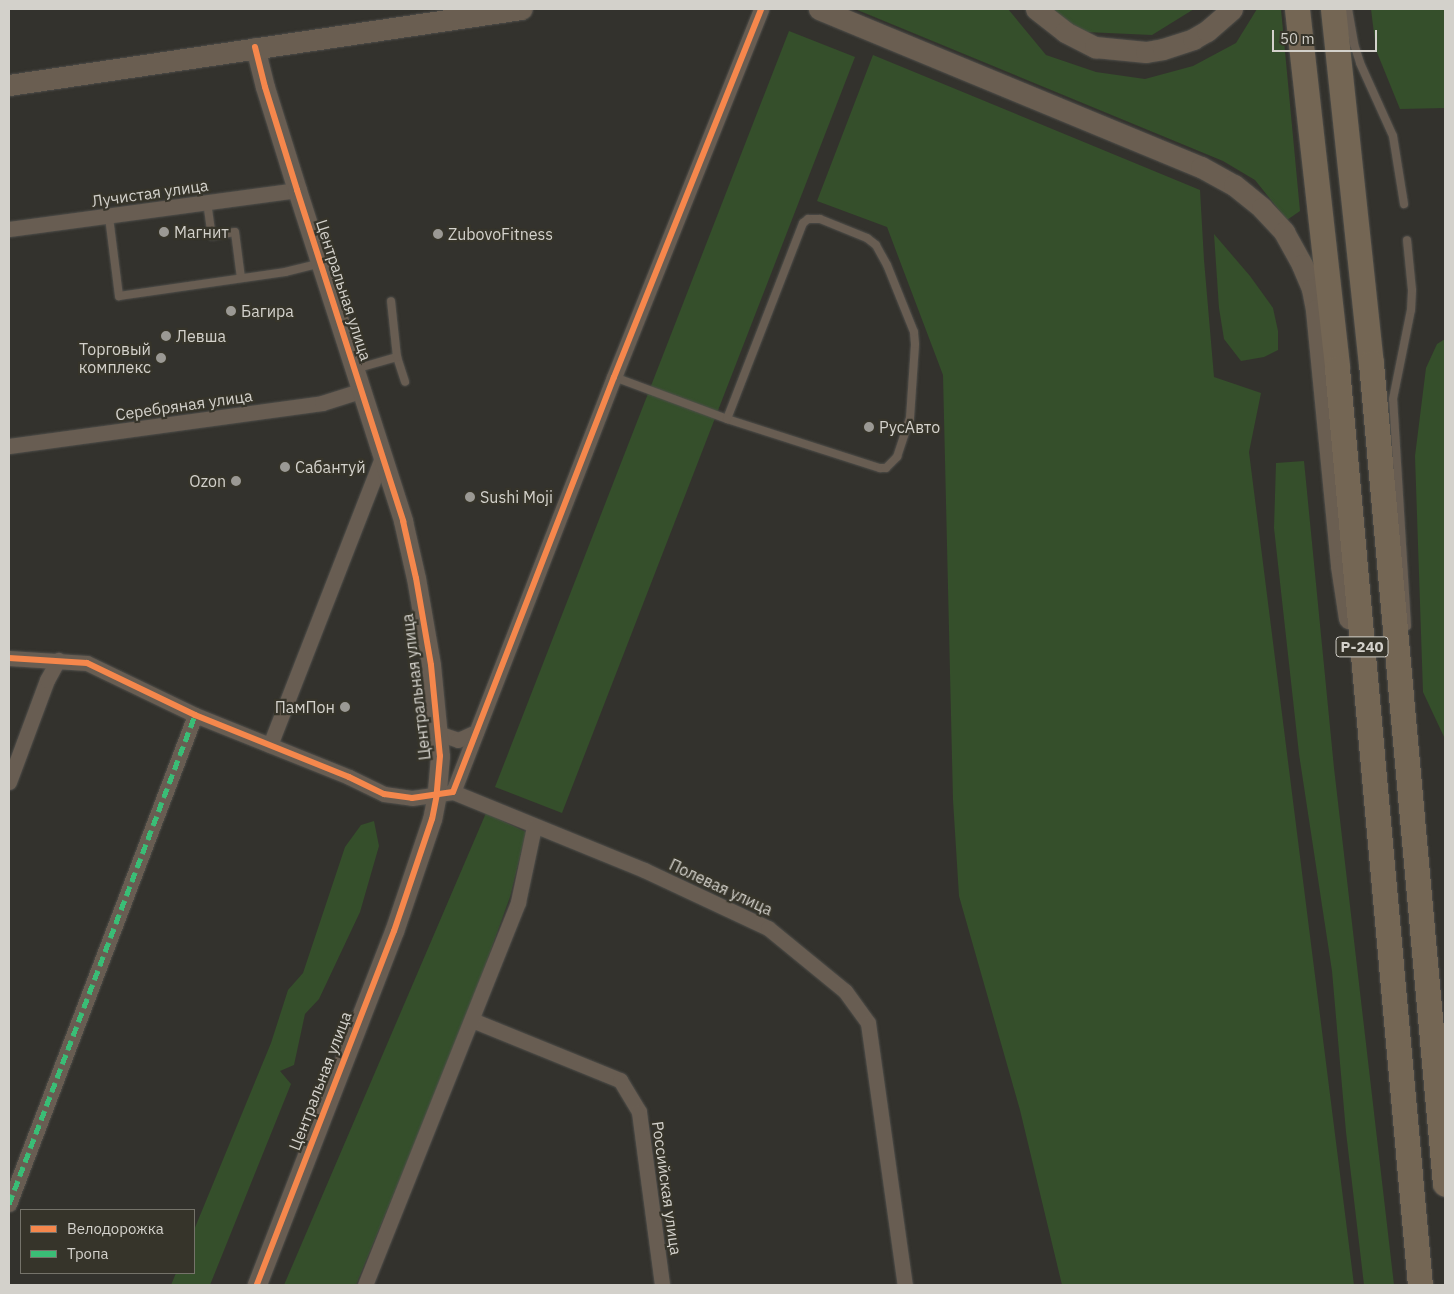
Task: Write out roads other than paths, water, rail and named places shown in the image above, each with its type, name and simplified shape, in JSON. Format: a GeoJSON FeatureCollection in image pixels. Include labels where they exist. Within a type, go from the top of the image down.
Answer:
{"type":"FeatureCollection","features":[{"type":"Feature","properties":{"kind":"highway","name":"Р-240"},"geometry":{"type":"LineString","coordinates":[[1298,9],[1337,368],[1420,1285]]}},
{"type":"Feature","properties":{"kind":"highway","name":"Р-240"},"geometry":{"type":"LineString","coordinates":[[1333,9],[1371,363],[1445,1184]]}},
{"type":"Feature","properties":{"kind":"main road"},"geometry":{"type":"LineString","coordinates":[[9,85],[521,9]]}},
{"type":"Feature","properties":{"kind":"main road"},"geometry":{"type":"LineString","coordinates":[[818,9],[1201,167],[1234,185],[1262,208],[1284,232],[1302,265],[1312,289],[1316,310],[1340,566],[1372,751]]}},
{"type":"Feature","properties":{"kind":"main road"},"geometry":{"type":"LineString","coordinates":[[1036,9],[1065,32],[1095,47],[1146,52],[1163,49],[1192,39],[1207,31],[1232,9]]}},
{"type":"Feature","properties":{"kind":"street"},"geometry":{"type":"LineString","coordinates":[[9,658],[58,660],[87,664],[195,715],[349,777],[384,794],[412,798],[445,793],[476,732],[614,377],[762,9]]}},
{"type":"Feature","properties":{"kind":"street","name":"Центральная улица"},"geometry":{"type":"LineString","coordinates":[[255,47],[265,87],[297,190],[403,521],[416,578],[431,665],[445,793],[432,818],[394,931],[257,1285]]}},
{"type":"Feature","properties":{"kind":"street","name":"Лучистая улица"},"geometry":{"type":"LineString","coordinates":[[9,229],[109,217],[297,190]]}},
{"type":"Feature","properties":{"kind":"street","name":"Серебряная улица"},"geometry":{"type":"LineString","coordinates":[[9,446],[322,403],[362,390]]}},
{"type":"Feature","properties":{"kind":"street"},"geometry":{"type":"LineString","coordinates":[[270,745],[383,455]]}},
{"type":"Feature","properties":{"kind":"street"},"geometry":{"type":"LineString","coordinates":[[9,782],[47,680],[58,660]]}},
{"type":"Feature","properties":{"kind":"street"},"geometry":{"type":"LineString","coordinates":[[9,1204],[195,715]]}},
{"type":"Feature","properties":{"kind":"street"},"geometry":{"type":"LineString","coordinates":[[438,733],[458,740],[476,732]]}},
{"type":"Feature","properties":{"kind":"street","name":"Полевая улица"},"geometry":{"type":"LineString","coordinates":[[445,793],[644,870],[768,928],[845,991],[868,1023],[905,1285]]}},
{"type":"Feature","properties":{"kind":"street"},"geometry":{"type":"LineString","coordinates":[[365,1285],[518,902],[534,827]]}},
{"type":"Feature","properties":{"kind":"street","name":"Российская улица"},"geometry":{"type":"LineString","coordinates":[[472,1020],[620,1080],[639,1112],[662,1285]]}},
{"type":"Feature","properties":{"kind":"lane"},"geometry":{"type":"LineString","coordinates":[[1348,9],[1357,53],[1393,136],[1404,204]]}},
{"type":"Feature","properties":{"kind":"lane"},"geometry":{"type":"LineString","coordinates":[[207,202],[212,236],[236,232],[241,278]]}},
{"type":"Feature","properties":{"kind":"lane"},"geometry":{"type":"LineString","coordinates":[[109,217],[119,296],[285,272],[320,263]]}},
{"type":"Feature","properties":{"kind":"lane"},"geometry":{"type":"LineString","coordinates":[[614,377],[728,419],[880,468],[892,464],[898,457],[910,418],[915,344],[914,332],[876,244],[867,238],[820,219],[808,219],[802,224],[728,419]]}},
{"type":"Feature","properties":{"kind":"lane"},"geometry":{"type":"LineString","coordinates":[[1407,240],[1412,290],[1411,310],[1393,399],[1407,634]]}},
{"type":"Feature","properties":{"kind":"lane"},"geometry":{"type":"LineString","coordinates":[[391,301],[397,357],[405,382]]}},
{"type":"Feature","properties":{"kind":"lane"},"geometry":{"type":"LineString","coordinates":[[355,369],[397,357]]}},
{"type":"Feature","properties":{"kind":"lane"},"geometry":{"type":"LineString","coordinates":[[1407,664],[1409,781]]}},
{"type":"Feature","properties":{"kind":"place","name":"Магнит"},"geometry":{"type":"Point","coordinates":[164,232]}},
{"type":"Feature","properties":{"kind":"place","name":"ZubovoFitness"},"geometry":{"type":"Point","coordinates":[438,234]}},
{"type":"Feature","properties":{"kind":"place","name":"Багира"},"geometry":{"type":"Point","coordinates":[231,311]}},
{"type":"Feature","properties":{"kind":"place","name":"Левша"},"geometry":{"type":"Point","coordinates":[166,336]}},
{"type":"Feature","properties":{"kind":"place","name":"Торговый комплекс"},"geometry":{"type":"Point","coordinates":[161,358]}},
{"type":"Feature","properties":{"kind":"place","name":"РусАвто"},"geometry":{"type":"Point","coordinates":[869,427]}},
{"type":"Feature","properties":{"kind":"place","name":"Сабантуй"},"geometry":{"type":"Point","coordinates":[285,467]}},
{"type":"Feature","properties":{"kind":"place","name":"Ozon"},"geometry":{"type":"Point","coordinates":[236,481]}},
{"type":"Feature","properties":{"kind":"place","name":"Sushi Moji"},"geometry":{"type":"Point","coordinates":[470,497]}},
{"type":"Feature","properties":{"kind":"place","name":"ПамПон"},"geometry":{"type":"Point","coordinates":[345,707]}}]}
